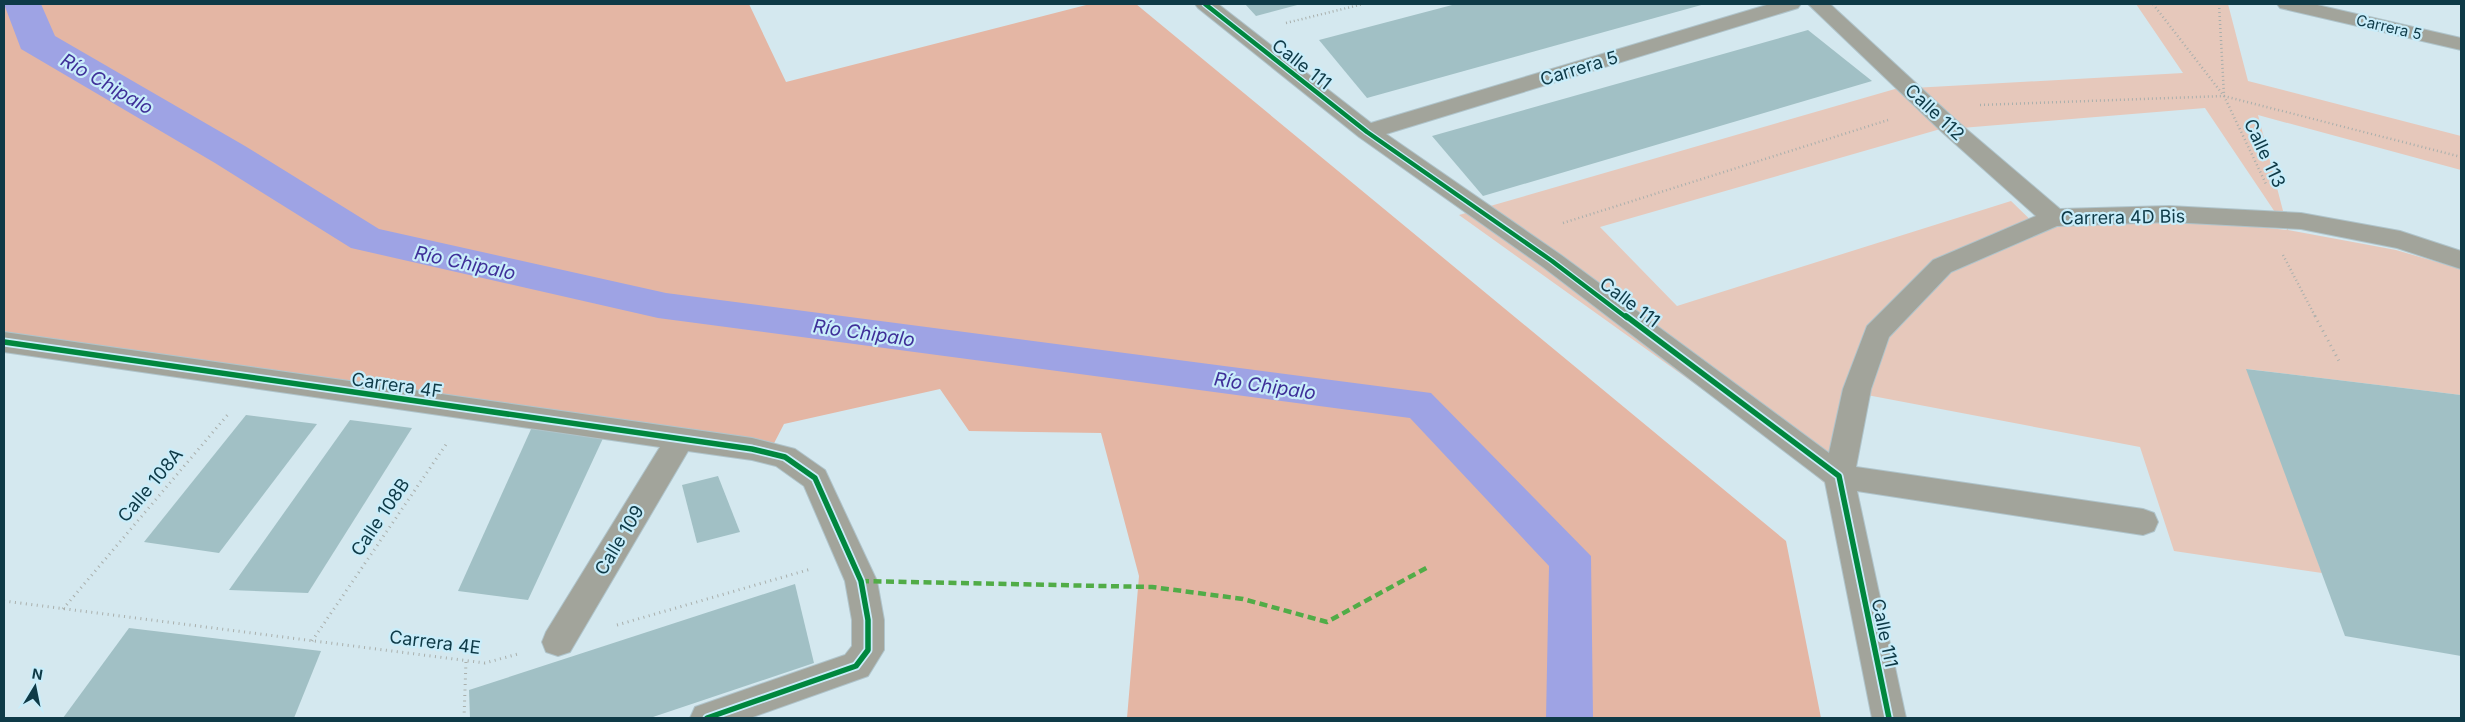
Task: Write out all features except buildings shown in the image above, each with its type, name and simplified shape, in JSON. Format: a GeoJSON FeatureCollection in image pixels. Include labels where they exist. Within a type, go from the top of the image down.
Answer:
{"type":"FeatureCollection","features":[{"type":"Feature","properties":{"kind":"street","name":"Calle 111"},"geometry":{"type":"LineString","coordinates":[[1205,4],[1367,132],[1477,210],[1552,260],[1838,476],[1891,718]]}},
{"type":"Feature","properties":{"kind":"street","name":"Carrera 5"},"geometry":{"type":"LineString","coordinates":[[1367,132],[1791,4]]}},
{"type":"Feature","properties":{"kind":"street","name":"Calle 112"},"geometry":{"type":"LineString","coordinates":[[1818,4],[1950,127],[2054,218]]}},
{"type":"Feature","properties":{"kind":"street","name":"Carrera 5"},"geometry":{"type":"LineString","coordinates":[[2287,4],[2461,44]]}},
{"type":"Feature","properties":{"kind":"street","name":"Carrera 4D Bis"},"geometry":{"type":"LineString","coordinates":[[1838,476],[1857,389],[1877,333],[1942,266],[2054,218],[2169,214],[2301,221],[2400,240],[2461,260]]}},
{"type":"Feature","properties":{"kind":"street","name":"Carrera 4F"},"geometry":{"type":"LineString","coordinates":[[4,342],[752,449],[785,457],[815,478],[850,557]]}},
{"type":"Feature","properties":{"kind":"street","name":"Calle 109"},"geometry":{"type":"LineString","coordinates":[[558,642],[680,439]]}},
{"type":"Feature","properties":{"kind":"street"},"geometry":{"type":"LineString","coordinates":[[1838,476],[2143,522]]}},
{"type":"Feature","properties":{"kind":"street"},"geometry":{"type":"LineString","coordinates":[[707,718],[856,666],[864,657],[868,650],[868,620],[861,581],[850,557]]}},
{"type":"Feature","properties":{"kind":"path"},"geometry":{"type":"LineString","coordinates":[[1241,34],[1363,4]]}},
{"type":"Feature","properties":{"kind":"path"},"geometry":{"type":"LineString","coordinates":[[464,718],[466,661]]}},
{"type":"Feature","properties":{"kind":"shaded area"},"geometry":{"type":"Polygon","coordinates":[[[4,4],[749,4],[786,82],[1090,4],[1136,4],[1786,541],[1821,718],[1127,718],[1139,576],[1101,433],[969,431],[940,389],[784,424],[770,451],[345,388],[4,343],[4,4]]]}},
{"type":"Feature","properties":{"kind":"shaded area"},"geometry":{"type":"Polygon","coordinates":[[[2136,4],[2228,4],[2248,81],[2461,136],[2461,170],[2258,115],[2288,230],[2396,250],[2461,269],[2461,395],[2247,369],[2322,573],[2174,551],[2140,447],[1867,395],[1837,494],[1780,445],[1459,215],[1895,89],[2183,73],[2136,4]],[[2205,108],[1937,130],[1600,227],[1677,306],[2011,201],[2038,227],[2171,218],[2287,230],[2205,108]]]}},
{"type":"Feature","properties":{"kind":"water","name":"Río Chipalo"},"geometry":{"type":"Polygon","coordinates":[[[4,4],[41,4],[55,36],[245,146],[379,229],[666,293],[1431,393],[1591,556],[1593,718],[1546,718],[1549,566],[1410,418],[658,318],[351,248],[215,163],[21,49],[4,4]]]}},
{"type":"Feature","properties":{"kind":"marked path"},"geometry":{"type":"LineString","coordinates":[[861,581],[1152,587],[1243,599],[1327,622],[1428,567]]}},
{"type":"Feature","properties":{"kind":"cycle path"},"geometry":{"type":"LineString","coordinates":[[1205,4],[1367,132],[1552,261],[1839,476],[1889,718]]}},
{"type":"Feature","properties":{"kind":"cycle path"},"geometry":{"type":"LineString","coordinates":[[4,342],[752,449],[785,457],[815,478],[861,581],[868,620],[868,650],[856,666],[707,718]]}}]}
